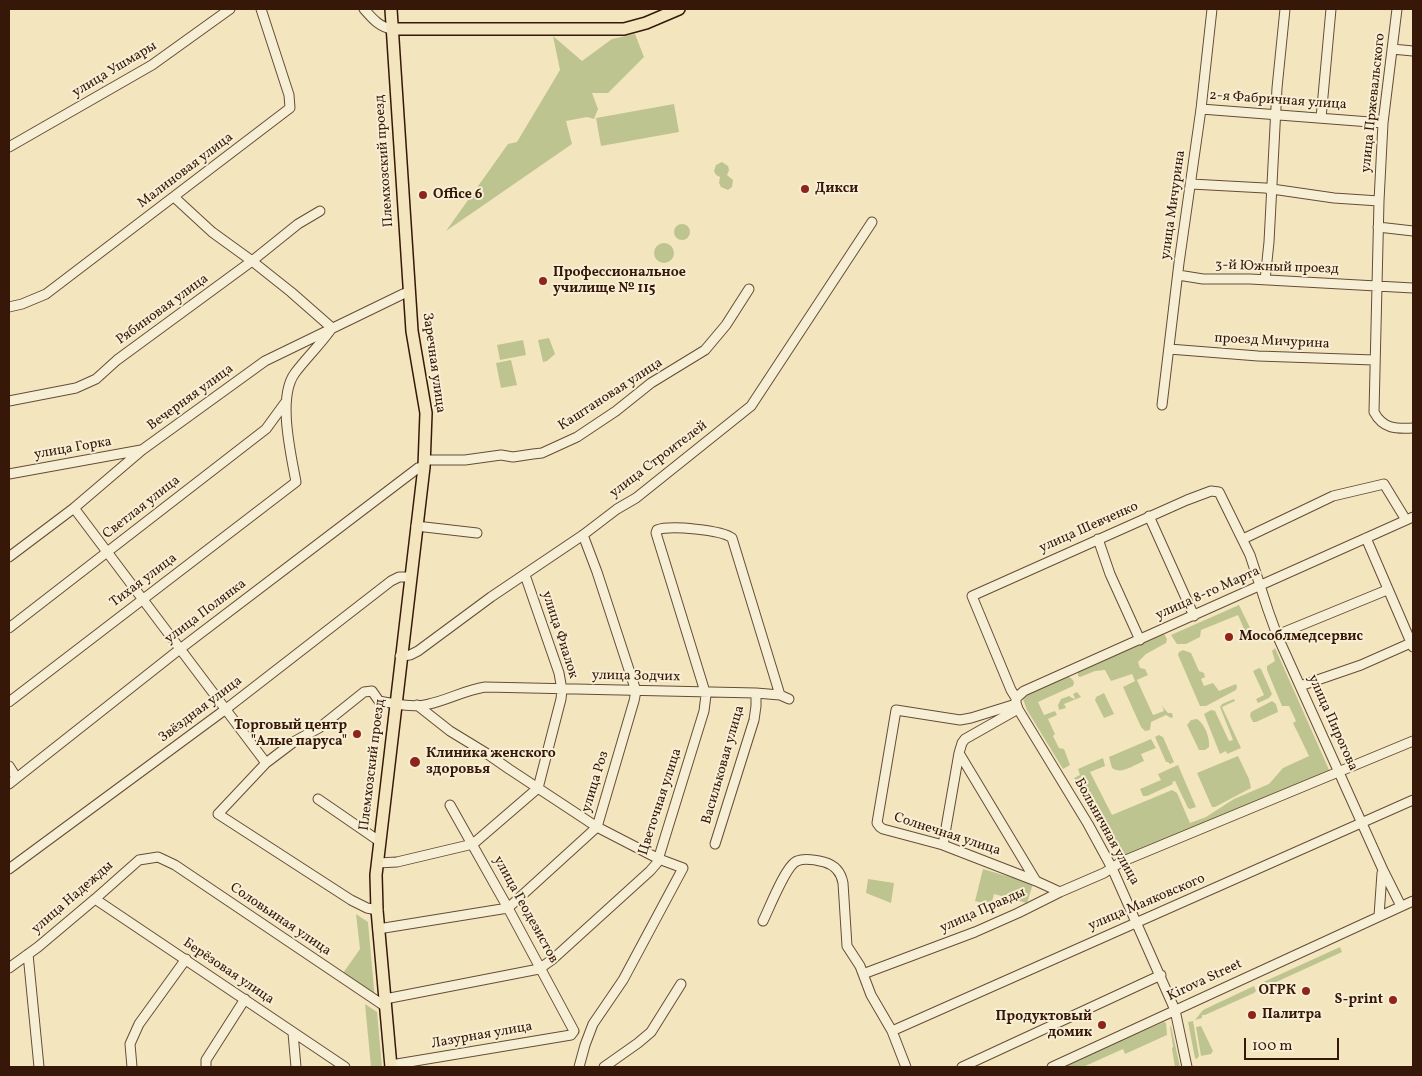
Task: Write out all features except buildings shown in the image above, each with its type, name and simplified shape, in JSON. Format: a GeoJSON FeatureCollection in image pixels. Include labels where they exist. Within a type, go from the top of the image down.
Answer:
{"type":"FeatureCollection","features":[{"type":"Feature","properties":{"kind":"main road","name":"Племхозский проезд"},"geometry":{"type":"LineString","coordinates":[[391,9],[409,292]]}},
{"type":"Feature","properties":{"kind":"main road"},"geometry":{"type":"LineString","coordinates":[[392,29],[624,29],[646,23],[680,9]]}},
{"type":"Feature","properties":{"kind":"main road","name":"Заречная улица"},"geometry":{"type":"LineString","coordinates":[[409,292],[412,341],[425,407],[424,464]]}},
{"type":"Feature","properties":{"kind":"main road","name":"Племхозский проезд"},"geometry":{"type":"LineString","coordinates":[[391,1066],[378,929],[377,863],[424,464]]}},
{"type":"Feature","properties":{"kind":"street","name":"улица Ушмары"},"geometry":{"type":"LineString","coordinates":[[9,147],[152,65],[230,9]]}},
{"type":"Feature","properties":{"kind":"street","name":"Малиновая улица"},"geometry":{"type":"LineString","coordinates":[[9,307],[46,294],[290,108],[289,95],[261,9]]}},
{"type":"Feature","properties":{"kind":"street"},"geometry":{"type":"LineString","coordinates":[[364,9],[384,28],[392,29]]}},
{"type":"Feature","properties":{"kind":"street","name":"улица Мичурина"},"geometry":{"type":"LineString","coordinates":[[1162,405],[1201,109],[1212,9]]}},
{"type":"Feature","properties":{"kind":"street"},"geometry":{"type":"LineString","coordinates":[[1265,280],[1269,242],[1278,76],[1285,9]]}},
{"type":"Feature","properties":{"kind":"street"},"geometry":{"type":"LineString","coordinates":[[1321,118],[1331,9]]}},
{"type":"Feature","properties":{"kind":"street","name":"улица Пржевальского"},"geometry":{"type":"LineString","coordinates":[[1378,227],[1383,123],[1397,9]]}},
{"type":"Feature","properties":{"kind":"street"},"geometry":{"type":"LineString","coordinates":[[1392,49],[1413,51]]}},
{"type":"Feature","properties":{"kind":"street","name":"2-я Фабричная улица"},"geometry":{"type":"LineString","coordinates":[[1201,109],[1383,123]]}},
{"type":"Feature","properties":{"kind":"street"},"geometry":{"type":"LineString","coordinates":[[1191,184],[1272,189],[1325,197],[1378,200]]}},
{"type":"Feature","properties":{"kind":"street"},"geometry":{"type":"LineString","coordinates":[[174,197],[212,232],[252,260],[332,328],[294,374],[285,403]]}},
{"type":"Feature","properties":{"kind":"street","name":"Рябиновая улица"},"geometry":{"type":"LineString","coordinates":[[9,401],[76,388],[96,379],[117,360],[298,224],[320,211]]}},
{"type":"Feature","properties":{"kind":"street","name":"улица Строителей"},"geometry":{"type":"LineString","coordinates":[[400,656],[407,656],[418,651],[491,597],[583,535],[614,510],[636,498],[751,406],[872,222]]}},
{"type":"Feature","properties":{"kind":"street"},"geometry":{"type":"LineString","coordinates":[[1413,231],[1378,227],[1374,360],[1374,412],[1379,420],[1390,427],[1413,428]]}},
{"type":"Feature","properties":{"kind":"street","name":"3-й Южный проезд"},"geometry":{"type":"LineString","coordinates":[[1178,274],[1203,279],[1265,280],[1413,288]]}},
{"type":"Feature","properties":{"kind":"street","name":"Каштановая улица"},"geometry":{"type":"LineString","coordinates":[[424,464],[501,455],[513,457],[542,453],[578,437],[616,411],[651,383],[705,350],[726,325],[749,289]]}},
{"type":"Feature","properties":{"kind":"street","name":"Вечерняя улица"},"geometry":{"type":"LineString","coordinates":[[9,557],[74,508],[142,450],[265,361],[409,292]]}},
{"type":"Feature","properties":{"kind":"street","name":"проезд Мичурина"},"geometry":{"type":"LineString","coordinates":[[1169,349],[1258,356],[1374,360]]}},
{"type":"Feature","properties":{"kind":"street","name":"Тихая улица"},"geometry":{"type":"LineString","coordinates":[[9,702],[296,482],[289,446],[285,403]]}},
{"type":"Feature","properties":{"kind":"street","name":"Светлая улица"},"geometry":{"type":"LineString","coordinates":[[9,628],[266,429],[285,403]]}},
{"type":"Feature","properties":{"kind":"street","name":"улица Горка"},"geometry":{"type":"LineString","coordinates":[[9,474],[142,450]]}},
{"type":"Feature","properties":{"kind":"street","name":"улица Полянка"},"geometry":{"type":"LineString","coordinates":[[9,784],[180,649],[424,464]]}},
{"type":"Feature","properties":{"kind":"street"},"geometry":{"type":"LineString","coordinates":[[1243,539],[1333,496],[1384,484],[1410,518]]}},
{"type":"Feature","properties":{"kind":"street","name":"улица Шевченко"},"geometry":{"type":"LineString","coordinates":[[972,596],[1149,516],[1211,491],[1219,492]]}},
{"type":"Feature","properties":{"kind":"street","name":"улица Пирогова"},"geometry":{"type":"LineString","coordinates":[[1219,492],[1243,539],[1277,635],[1382,870],[1401,906]]}},
{"type":"Feature","properties":{"kind":"street"},"geometry":{"type":"LineString","coordinates":[[74,508],[266,763]]}},
{"type":"Feature","properties":{"kind":"street"},"geometry":{"type":"LineString","coordinates":[[1149,516],[1194,616]]}},
{"type":"Feature","properties":{"kind":"street","name":"улица 8-го Марта"},"geometry":{"type":"LineString","coordinates":[[1017,704],[1024,691],[1410,518]]}},
{"type":"Feature","properties":{"kind":"street"},"geometry":{"type":"LineString","coordinates":[[416,526],[477,532]]}},
{"type":"Feature","properties":{"kind":"street","name":"Цветочная улица"},"geometry":{"type":"LineString","coordinates":[[385,1003],[541,968],[650,871],[659,859],[704,711],[705,692],[656,531],[660,529],[687,529],[727,535],[732,538],[784,697]]}},
{"type":"Feature","properties":{"kind":"street"},"geometry":{"type":"LineString","coordinates":[[583,535],[636,691]]}},
{"type":"Feature","properties":{"kind":"street"},"geometry":{"type":"LineString","coordinates":[[1300,686],[1361,665],[1412,644],[1366,538]]}},
{"type":"Feature","properties":{"kind":"street"},"geometry":{"type":"LineString","coordinates":[[1098,539],[1108,569],[1140,640]]}},
{"type":"Feature","properties":{"kind":"street","name":"улица Фиалок"},"geometry":{"type":"LineString","coordinates":[[524,575],[559,673],[562,690],[557,720],[538,788]]}},
{"type":"Feature","properties":{"kind":"street","name":"Звёздная улица"},"geometry":{"type":"LineString","coordinates":[[9,870],[226,709],[391,581],[399,577],[410,577]]}},
{"type":"Feature","properties":{"kind":"street"},"geometry":{"type":"LineString","coordinates":[[1277,635],[1387,590]]}},
{"type":"Feature","properties":{"kind":"street","name":"Больничная улица"},"geometry":{"type":"LineString","coordinates":[[972,596],[1017,704],[1098,840],[1138,922],[1175,1010],[1186,1067]]}},
{"type":"Feature","properties":{"kind":"street","name":"улица Зодчих"},"geometry":{"type":"LineString","coordinates":[[395,704],[430,704],[485,687],[756,693],[784,697]]}},
{"type":"Feature","properties":{"kind":"street"},"geometry":{"type":"LineString","coordinates":[[377,910],[367,908],[350,900],[218,814],[266,763],[295,741],[319,728],[364,692],[372,691],[379,701],[395,704]]}},
{"type":"Feature","properties":{"kind":"street","name":"улица Роз"},"geometry":{"type":"LineString","coordinates":[[508,908],[597,827],[636,691]]}},
{"type":"Feature","properties":{"kind":"street","name":"Васильковая улица"},"geometry":{"type":"LineString","coordinates":[[714,844],[754,720],[756,693]]}},
{"type":"Feature","properties":{"kind":"street"},"geometry":{"type":"LineString","coordinates":[[943,846],[962,743],[965,739],[1017,704]]}},
{"type":"Feature","properties":{"kind":"street","name":"Солнечная улица"},"geometry":{"type":"LineString","coordinates":[[1017,704],[974,718],[960,720],[896,710],[878,826],[943,846],[1060,892]]}},
{"type":"Feature","properties":{"kind":"street"},"geometry":{"type":"LineString","coordinates":[[417,705],[450,732],[486,753],[597,827],[659,859],[683,868],[623,980],[594,1024],[585,1045],[579,1067]]}},
{"type":"Feature","properties":{"kind":"street","name":"улица Правды"},"geometry":{"type":"LineString","coordinates":[[863,974],[975,932],[1101,875],[1130,858],[1413,741]]}},
{"type":"Feature","properties":{"kind":"street"},"geometry":{"type":"LineString","coordinates":[[959,753],[1036,881]]}},
{"type":"Feature","properties":{"kind":"street"},"geometry":{"type":"LineString","coordinates":[[9,766],[16,778]]}},
{"type":"Feature","properties":{"kind":"street"},"geometry":{"type":"LineString","coordinates":[[377,863],[397,862],[473,844],[538,788]]}},
{"type":"Feature","properties":{"kind":"street"},"geometry":{"type":"LineString","coordinates":[[318,799],[379,841]]}},
{"type":"Feature","properties":{"kind":"street","name":"улица Маяковского"},"geometry":{"type":"LineString","coordinates":[[892,1031],[1413,800]]}},
{"type":"Feature","properties":{"kind":"street","name":"улица Геодезистов"},"geometry":{"type":"LineString","coordinates":[[450,805],[574,1030]]}},
{"type":"Feature","properties":{"kind":"street","name":"улица Надежды"},"geometry":{"type":"LineString","coordinates":[[9,968],[95,900],[139,860],[158,857]]}},
{"type":"Feature","properties":{"kind":"street","name":"Соловьиная улица"},"geometry":{"type":"LineString","coordinates":[[158,857],[175,865],[385,1003]]}},
{"type":"Feature","properties":{"kind":"street"},"geometry":{"type":"LineString","coordinates":[[763,921],[780,885],[794,863],[806,860],[823,862],[837,869],[841,876],[844,894],[847,946],[858,963],[871,995],[892,1031],[906,1067]]}},
{"type":"Feature","properties":{"kind":"street","name":"улица Пирогова"},"geometry":{"type":"LineString","coordinates":[[1379,916],[1382,870]]}},
{"type":"Feature","properties":{"kind":"street","name":"Берёзовая улица"},"geometry":{"type":"LineString","coordinates":[[95,900],[345,1067]]}},
{"type":"Feature","properties":{"kind":"street","name":"Kirova Street"},"geometry":{"type":"LineString","coordinates":[[1052,1067],[1413,901]]}},
{"type":"Feature","properties":{"kind":"street"},"geometry":{"type":"LineString","coordinates":[[378,929],[508,908]]}},
{"type":"Feature","properties":{"kind":"street"},"geometry":{"type":"LineString","coordinates":[[28,954],[39,1067]]}},
{"type":"Feature","properties":{"kind":"street"},"geometry":{"type":"LineString","coordinates":[[132,1067],[130,1044],[139,1024],[186,959]]}},
{"type":"Feature","properties":{"kind":"street"},"geometry":{"type":"LineString","coordinates":[[962,1067],[1161,976]]}},
{"type":"Feature","properties":{"kind":"street"},"geometry":{"type":"LineString","coordinates":[[604,1067],[638,1044],[651,1032],[681,984]]}},
{"type":"Feature","properties":{"kind":"street"},"geometry":{"type":"LineString","coordinates":[[206,1067],[206,1060],[245,999]]}},
{"type":"Feature","properties":{"kind":"street","name":"Лазурная улица"},"geometry":{"type":"LineString","coordinates":[[391,1066],[571,1035],[574,1030]]}},
{"type":"Feature","properties":{"kind":"street"},"geometry":{"type":"LineString","coordinates":[[293,1034],[296,1067]]}},
{"type":"Feature","properties":{"kind":"green space"},"geometry":{"type":"Polygon","coordinates":[[[635,34],[644,57],[608,93],[592,93],[598,109],[594,119],[587,117],[566,121],[572,144],[446,231],[508,144],[517,142],[560,70],[553,36],[582,61],[612,39],[635,34]]]}},
{"type":"Feature","properties":{"kind":"green space"},"geometry":{"type":"Polygon","coordinates":[[[674,104],[679,132],[601,146],[596,118],[674,104]]]}},
{"type":"Feature","properties":{"kind":"green space"},"geometry":{"type":"Polygon","coordinates":[[[722,162],[728,166],[727,175],[733,180],[732,187],[728,190],[721,187],[719,183],[720,177],[714,171],[716,165],[722,162]]]}},
{"type":"Feature","properties":{"kind":"green space"},"geometry":{"type":"Polygon","coordinates":[[[682,224],[690,232],[682,240],[674,232],[682,224]]]}},
{"type":"Feature","properties":{"kind":"green space"},"geometry":{"type":"Polygon","coordinates":[[[660,243],[668,243],[674,249],[674,257],[668,263],[660,263],[654,257],[654,249],[660,243]]]}},
{"type":"Feature","properties":{"kind":"green space"},"geometry":{"type":"Polygon","coordinates":[[[549,338],[555,354],[543,362],[538,340],[549,338]]]}},
{"type":"Feature","properties":{"kind":"green space"},"geometry":{"type":"Polygon","coordinates":[[[523,340],[526,355],[500,360],[497,345],[523,340]]]}},
{"type":"Feature","properties":{"kind":"green space"},"geometry":{"type":"Polygon","coordinates":[[[511,360],[517,385],[501,388],[496,363],[511,360]]]}},
{"type":"Feature","properties":{"kind":"green space"},"geometry":{"type":"Polygon","coordinates":[[[1239,605],[1250,628],[1245,631],[1238,615],[1201,630],[1200,637],[1186,644],[1177,644],[1171,635],[1239,605]]]}},
{"type":"Feature","properties":{"kind":"green space"},"geometry":{"type":"Polygon","coordinates":[[[1164,634],[1167,639],[1166,643],[1146,654],[1138,662],[1140,668],[1145,669],[1148,675],[1137,680],[1153,715],[1164,711],[1162,706],[1168,713],[1172,713],[1173,717],[1171,718],[1166,715],[1151,722],[1150,730],[1145,731],[1141,727],[1123,687],[1135,681],[1132,674],[1111,681],[1105,670],[1095,671],[1080,677],[1078,672],[1164,634]]]}},
{"type":"Feature","properties":{"kind":"green space"},"geometry":{"type":"Polygon","coordinates":[[[1275,648],[1330,772],[1124,856],[1074,778],[1080,775],[1078,769],[1103,758],[1105,766],[1090,772],[1112,815],[1172,790],[1177,793],[1190,823],[1206,817],[1234,799],[1269,784],[1283,768],[1309,756],[1293,723],[1296,721],[1289,706],[1282,706],[1267,670],[1267,666],[1275,661],[1272,651],[1275,648]]]}},
{"type":"Feature","properties":{"kind":"green space"},"geometry":{"type":"Polygon","coordinates":[[[1183,650],[1191,653],[1199,671],[1204,673],[1205,677],[1201,679],[1204,686],[1213,683],[1219,691],[1236,684],[1236,690],[1206,706],[1200,706],[1178,655],[1183,650]]]}},
{"type":"Feature","properties":{"kind":"green space"},"geometry":{"type":"Polygon","coordinates":[[[1259,668],[1272,694],[1269,698],[1258,703],[1256,699],[1264,695],[1253,671],[1259,668]]]}},
{"type":"Feature","properties":{"kind":"green space"},"geometry":{"type":"Polygon","coordinates":[[[1068,676],[1073,680],[1073,686],[1038,702],[1044,715],[1055,711],[1057,715],[1048,719],[1055,734],[1053,736],[1059,748],[1064,749],[1070,765],[1063,769],[1027,710],[1023,699],[1027,695],[1068,676]]]}},
{"type":"Feature","properties":{"kind":"green space"},"geometry":{"type":"Polygon","coordinates":[[[1077,692],[1081,697],[1064,704],[1066,708],[1059,710],[1058,705],[1061,699],[1069,696],[1074,699],[1073,694],[1077,692]]]}},
{"type":"Feature","properties":{"kind":"green space"},"geometry":{"type":"Polygon","coordinates":[[[1104,693],[1114,714],[1104,718],[1095,700],[1096,697],[1104,693]]]}},
{"type":"Feature","properties":{"kind":"green space"},"geometry":{"type":"Polygon","coordinates":[[[1234,699],[1235,701],[1222,707],[1241,748],[1227,754],[1226,751],[1220,754],[1204,714],[1211,710],[1215,711],[1229,741],[1233,740],[1220,707],[1222,704],[1234,699]]]}},
{"type":"Feature","properties":{"kind":"green space"},"geometry":{"type":"Polygon","coordinates":[[[1272,701],[1276,704],[1278,712],[1253,722],[1250,716],[1251,712],[1272,701]]]}},
{"type":"Feature","properties":{"kind":"green space"},"geometry":{"type":"Polygon","coordinates":[[[1197,719],[1205,728],[1208,736],[1209,747],[1205,750],[1199,750],[1187,725],[1191,720],[1197,719]]]}},
{"type":"Feature","properties":{"kind":"green space"},"geometry":{"type":"Polygon","coordinates":[[[1159,735],[1163,737],[1174,762],[1170,764],[1166,762],[1155,737],[1159,735]]]}},
{"type":"Feature","properties":{"kind":"green space"},"geometry":{"type":"Polygon","coordinates":[[[1151,739],[1156,748],[1141,754],[1144,761],[1123,770],[1112,768],[1109,757],[1151,739]]]}},
{"type":"Feature","properties":{"kind":"green space"},"geometry":{"type":"Polygon","coordinates":[[[1238,756],[1249,779],[1251,788],[1212,807],[1197,773],[1238,756]]]}},
{"type":"Feature","properties":{"kind":"green space"},"geometry":{"type":"Polygon","coordinates":[[[1178,765],[1196,807],[1188,808],[1175,781],[1172,782],[1173,784],[1143,796],[1140,789],[1161,780],[1158,774],[1178,765]]]}},
{"type":"Feature","properties":{"kind":"green space"},"geometry":{"type":"Polygon","coordinates":[[[983,869],[1033,884],[1027,903],[994,894],[991,905],[975,901],[983,869]]]}},
{"type":"Feature","properties":{"kind":"green space"},"geometry":{"type":"Polygon","coordinates":[[[868,879],[894,883],[891,903],[866,893],[868,879]]]}},
{"type":"Feature","properties":{"kind":"green space"},"geometry":{"type":"Polygon","coordinates":[[[356,914],[368,922],[375,1000],[341,976],[360,949],[356,914]]]}},
{"type":"Feature","properties":{"kind":"green space"},"geometry":{"type":"Polygon","coordinates":[[[1340,947],[1342,952],[1263,988],[1259,984],[1340,947]]]}},
{"type":"Feature","properties":{"kind":"green space"},"geometry":{"type":"Polygon","coordinates":[[[1254,986],[1256,991],[1254,993],[1202,1015],[1202,1018],[1195,1020],[1203,1010],[1254,986]]]}},
{"type":"Feature","properties":{"kind":"green space"},"geometry":{"type":"Polygon","coordinates":[[[365,1004],[377,1012],[382,1067],[371,1067],[365,1004]]]}},
{"type":"Feature","properties":{"kind":"green space"},"geometry":{"type":"Polygon","coordinates":[[[1193,1021],[1199,1056],[1197,1059],[1195,1058],[1188,1022],[1193,1021]]]}},
{"type":"Feature","properties":{"kind":"green space"},"geometry":{"type":"Polygon","coordinates":[[[1164,1022],[1166,1023],[1167,1035],[1125,1054],[1123,1049],[1083,1067],[1060,1067],[1164,1022]]]}},
{"type":"Feature","properties":{"kind":"green space"},"geometry":{"type":"Polygon","coordinates":[[[1171,1026],[1180,1067],[1175,1067],[1171,1026]]]}},
{"type":"Feature","properties":{"kind":"green space"},"geometry":{"type":"Polygon","coordinates":[[[1201,1026],[1213,1051],[1211,1054],[1201,1056],[1196,1027],[1201,1026]]]}},
{"type":"Feature","properties":{"kind":"place","name":"Дикси"},"geometry":{"type":"Point","coordinates":[805,189]}},
{"type":"Feature","properties":{"kind":"place","name":"Office 6"},"geometry":{"type":"Point","coordinates":[423,195]}},
{"type":"Feature","properties":{"kind":"place","name":"Профессиональное училище № 115"},"geometry":{"type":"Point","coordinates":[543,281]}},
{"type":"Feature","properties":{"kind":"place","name":"Мособлмедсервис"},"geometry":{"type":"Point","coordinates":[1229,637]}},
{"type":"Feature","properties":{"kind":"place","name":"Торговый центр \"Алые паруса\""},"geometry":{"type":"Point","coordinates":[357,734]}},
{"type":"Feature","properties":{"kind":"place","name":"Клиника женского здоровья"},"geometry":{"type":"Point","coordinates":[415,762]}},
{"type":"Feature","properties":{"kind":"place","name":"ОГРК"},"geometry":{"type":"Point","coordinates":[1306,991]}},
{"type":"Feature","properties":{"kind":"place","name":"S-print"},"geometry":{"type":"Point","coordinates":[1393,1000]}},
{"type":"Feature","properties":{"kind":"place","name":"Палитра"},"geometry":{"type":"Point","coordinates":[1252,1015]}},
{"type":"Feature","properties":{"kind":"place","name":"Продуктовый домик"},"geometry":{"type":"Point","coordinates":[1102,1025]}}]}
